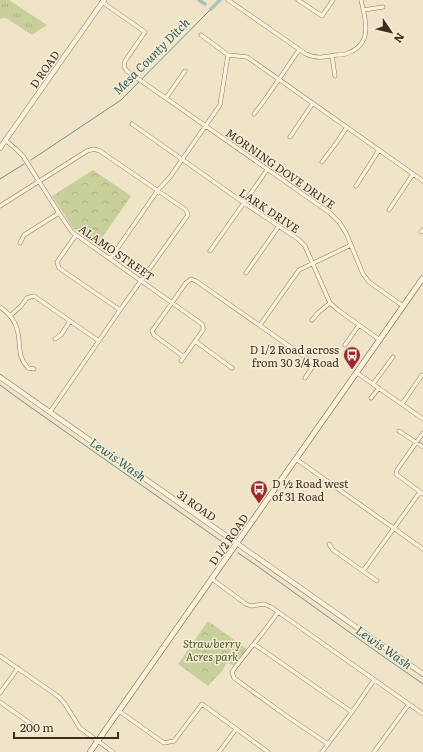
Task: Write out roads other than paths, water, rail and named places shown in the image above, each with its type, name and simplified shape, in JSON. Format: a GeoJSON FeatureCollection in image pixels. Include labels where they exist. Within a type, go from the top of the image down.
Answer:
{"type":"FeatureCollection","features":[{"type":"Feature","properties":{"kind":"main road","name":"D 1/2 ROAD"},"geometry":{"type":"LineString","coordinates":[[90,752],[422,279]]}},
{"type":"Feature","properties":{"kind":"street"},"geometry":{"type":"LineString","coordinates":[[298,0],[322,16],[333,0]]}},
{"type":"Feature","properties":{"kind":"street"},"geometry":{"type":"LineString","coordinates":[[230,1],[299,50],[313,57],[319,58],[348,54],[362,44],[365,38],[366,30],[361,0]]}},
{"type":"Feature","properties":{"kind":"street","name":"MORNING DOVE DRIVE"},"geometry":{"type":"LineString","coordinates":[[103,1],[145,32],[124,61],[124,67],[127,71],[330,213],[339,222],[346,233],[363,274],[369,282],[403,306]]}},
{"type":"Feature","properties":{"kind":"street","name":"D ROAD"},"geometry":{"type":"LineString","coordinates":[[0,148],[103,1]]}},
{"type":"Feature","properties":{"kind":"street"},"geometry":{"type":"LineString","coordinates":[[363,10],[383,7]]}},
{"type":"Feature","properties":{"kind":"street"},"geometry":{"type":"LineString","coordinates":[[202,36],[228,55],[247,57],[423,181]]}},
{"type":"Feature","properties":{"kind":"street"},"geometry":{"type":"LineString","coordinates":[[254,114],[299,50]]}},
{"type":"Feature","properties":{"kind":"street"},"geometry":{"type":"LineString","coordinates":[[110,259],[220,105],[228,55]]}},
{"type":"Feature","properties":{"kind":"street"},"geometry":{"type":"LineString","coordinates":[[332,56],[335,76]]}},
{"type":"Feature","properties":{"kind":"street"},"geometry":{"type":"LineString","coordinates":[[166,98],[185,71]]}},
{"type":"Feature","properties":{"kind":"street"},"geometry":{"type":"LineString","coordinates":[[290,137],[313,103]]}},
{"type":"Feature","properties":{"kind":"street","name":"LARK DRIVE"},"geometry":{"type":"LineString","coordinates":[[132,124],[279,226],[305,246],[330,303],[380,340]]}},
{"type":"Feature","properties":{"kind":"street"},"geometry":{"type":"LineString","coordinates":[[322,162],[347,127]]}},
{"type":"Feature","properties":{"kind":"street","name":"ALAMO STREET"},"geometry":{"type":"LineString","coordinates":[[5,140],[20,152],[70,230],[201,323],[203,330],[195,341]]}},
{"type":"Feature","properties":{"kind":"street"},"geometry":{"type":"LineString","coordinates":[[0,206],[87,151],[94,149],[100,151],[158,190],[186,210],[188,215],[141,280],[50,412]]}},
{"type":"Feature","properties":{"kind":"street"},"geometry":{"type":"LineString","coordinates":[[356,186],[379,150]]}},
{"type":"Feature","properties":{"kind":"street"},"geometry":{"type":"LineString","coordinates":[[210,251],[267,170]]}},
{"type":"Feature","properties":{"kind":"street"},"geometry":{"type":"LineString","coordinates":[[388,210],[413,174]]}},
{"type":"Feature","properties":{"kind":"street"},"geometry":{"type":"LineString","coordinates":[[20,243],[24,236],[59,213]]}},
{"type":"Feature","properties":{"kind":"street"},"geometry":{"type":"LineString","coordinates":[[246,273],[279,226]]}},
{"type":"Feature","properties":{"kind":"street"},"geometry":{"type":"LineString","coordinates":[[76,235],[57,262],[59,268],[120,310]]}},
{"type":"Feature","properties":{"kind":"street"},"geometry":{"type":"LineString","coordinates":[[260,325],[299,270],[351,245]]}},
{"type":"Feature","properties":{"kind":"street"},"geometry":{"type":"LineString","coordinates":[[184,356],[152,332],[186,282],[191,279],[312,362],[314,365],[305,378]]}},
{"type":"Feature","properties":{"kind":"street"},"geometry":{"type":"LineString","coordinates":[[10,316],[27,298],[34,296],[99,341]]}},
{"type":"Feature","properties":{"kind":"street"},"geometry":{"type":"LineString","coordinates":[[312,320],[330,303]]}},
{"type":"Feature","properties":{"kind":"street"},"geometry":{"type":"LineString","coordinates":[[0,307],[10,316],[14,323],[17,331],[19,349],[25,365],[28,368],[34,369]]}},
{"type":"Feature","properties":{"kind":"street"},"geometry":{"type":"LineString","coordinates":[[55,339],[61,335],[70,321]]}},
{"type":"Feature","properties":{"kind":"street"},"geometry":{"type":"LineString","coordinates":[[345,345],[359,325]]}},
{"type":"Feature","properties":{"kind":"street"},"geometry":{"type":"LineString","coordinates":[[181,361],[195,341],[232,368]]}},
{"type":"Feature","properties":{"kind":"street"},"geometry":{"type":"LineString","coordinates":[[373,384],[393,357]]}},
{"type":"Feature","properties":{"kind":"street"},"geometry":{"type":"LineString","coordinates":[[357,373],[423,419]]}},
{"type":"Feature","properties":{"kind":"street"},"geometry":{"type":"LineString","coordinates":[[402,404],[422,375]]}},
{"type":"Feature","properties":{"kind":"street","name":"31 ROAD"},"geometry":{"type":"LineString","coordinates":[[0,377],[423,674]]}},
{"type":"Feature","properties":{"kind":"street"},"geometry":{"type":"LineString","coordinates":[[371,398],[379,388]]}},
{"type":"Feature","properties":{"kind":"street"},"geometry":{"type":"LineString","coordinates":[[400,431],[423,447]]}},
{"type":"Feature","properties":{"kind":"street"},"geometry":{"type":"LineString","coordinates":[[363,571],[393,528],[421,493],[396,474],[397,470],[423,433]]}},
{"type":"Feature","properties":{"kind":"street"},"geometry":{"type":"LineString","coordinates":[[296,459],[423,549]]}},
{"type":"Feature","properties":{"kind":"street"},"geometry":{"type":"LineString","coordinates":[[329,544],[334,550],[377,581]]}},
{"type":"Feature","properties":{"kind":"street"},"geometry":{"type":"LineString","coordinates":[[212,579],[246,604],[251,606],[264,604],[271,607],[423,714]]}},
{"type":"Feature","properties":{"kind":"street"},"geometry":{"type":"LineString","coordinates":[[278,612],[232,672],[234,678],[328,744]]}},
{"type":"Feature","properties":{"kind":"street"},"geometry":{"type":"LineString","coordinates":[[254,644],[352,712]]}},
{"type":"Feature","properties":{"kind":"street"},"geometry":{"type":"LineString","coordinates":[[0,656],[62,700],[80,728],[113,752]]}},
{"type":"Feature","properties":{"kind":"street"},"geometry":{"type":"LineString","coordinates":[[0,693],[18,668]]}},
{"type":"Feature","properties":{"kind":"street"},"geometry":{"type":"LineString","coordinates":[[322,752],[374,680]]}},
{"type":"Feature","properties":{"kind":"street"},"geometry":{"type":"LineString","coordinates":[[0,702],[34,726]]}},
{"type":"Feature","properties":{"kind":"street"},"geometry":{"type":"LineString","coordinates":[[119,711],[164,743],[174,741],[202,704],[268,752]]}},
{"type":"Feature","properties":{"kind":"street"},"geometry":{"type":"LineString","coordinates":[[374,752],[409,704]]}},
{"type":"Feature","properties":{"kind":"street"},"geometry":{"type":"LineString","coordinates":[[219,752],[236,729]]}},
{"type":"Feature","properties":{"kind":"waterway"},"geometry":{"type":"LineString","coordinates":[[199,0],[205,4]]}},
{"type":"Feature","properties":{"kind":"waterway","name":"Mesa County Ditch"},"geometry":{"type":"LineString","coordinates":[[211,9],[220,0]]}},
{"type":"Feature","properties":{"kind":"waterway","name":"Mesa County Ditch"},"geometry":{"type":"LineString","coordinates":[[31,160],[121,100],[211,9]]}},
{"type":"Feature","properties":{"kind":"waterway","name":"Mesa County Ditch"},"geometry":{"type":"LineString","coordinates":[[0,179],[24,164]]}},
{"type":"Feature","properties":{"kind":"waterway","name":"Lewis Wash"},"geometry":{"type":"LineString","coordinates":[[0,385],[228,546]]}},
{"type":"Feature","properties":{"kind":"waterway","name":"Lewis Wash"},"geometry":{"type":"LineString","coordinates":[[238,553],[423,684]]}},
{"type":"Feature","properties":{"kind":"place","name":"D 1/2 Road across from 30 3/4 Road"},"geometry":{"type":"Point","coordinates":[352,370]}},
{"type":"Feature","properties":{"kind":"place","name":"D ½ Road west of 31 Road"},"geometry":{"type":"Point","coordinates":[259,504]}},
{"type":"Feature","properties":{"kind":"park label","name":"Strawberry Acres park"},"geometry":{"type":"Point","coordinates":[212,649]}}]}
